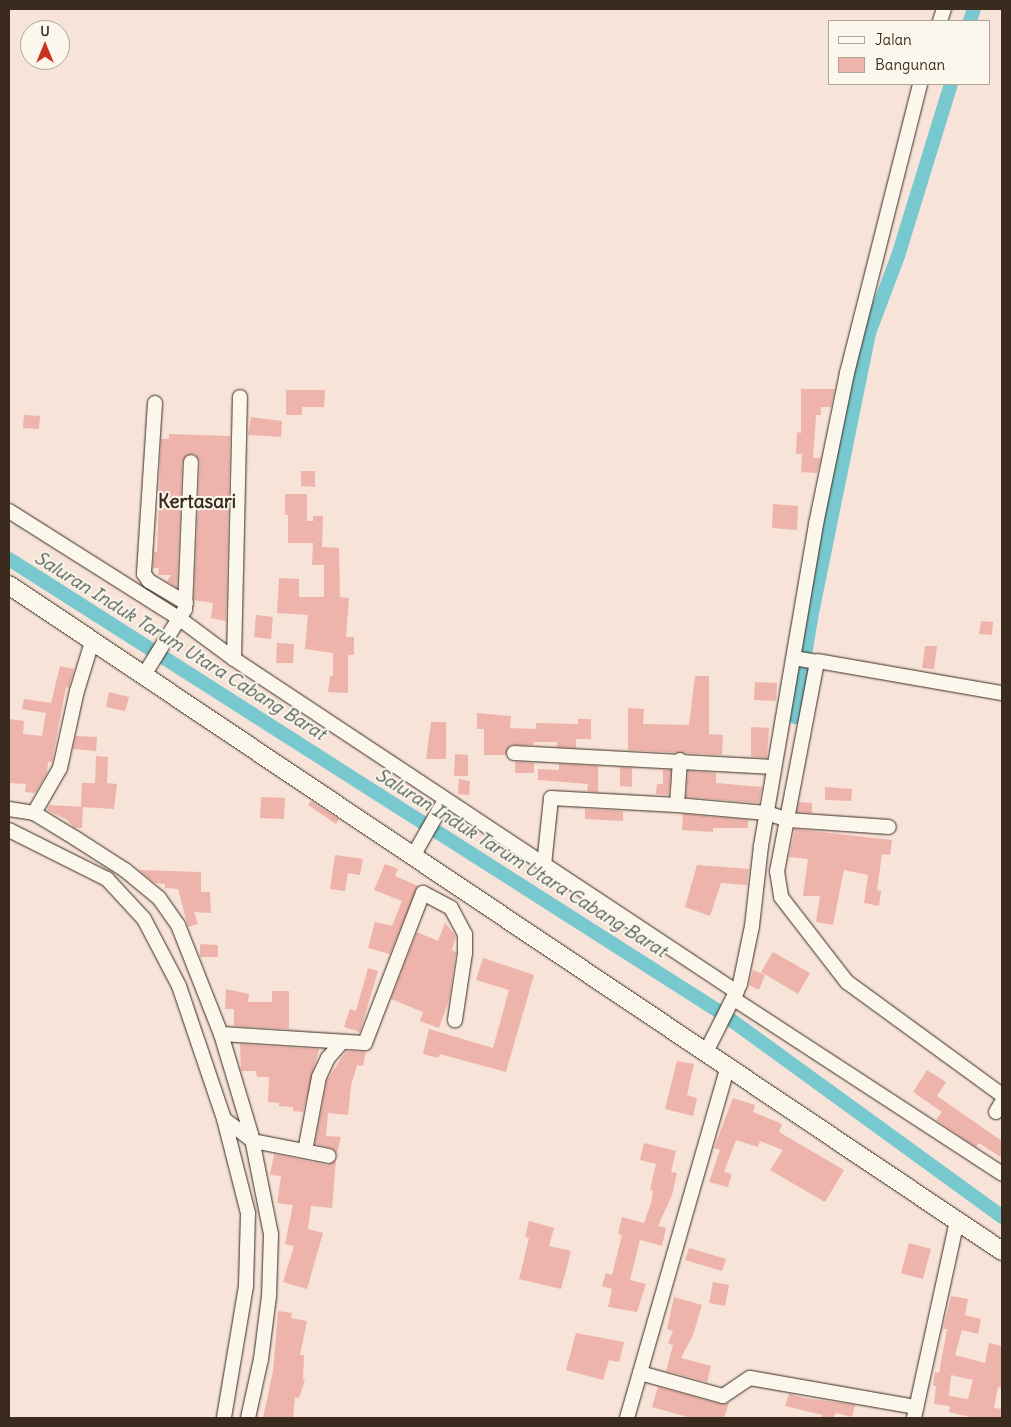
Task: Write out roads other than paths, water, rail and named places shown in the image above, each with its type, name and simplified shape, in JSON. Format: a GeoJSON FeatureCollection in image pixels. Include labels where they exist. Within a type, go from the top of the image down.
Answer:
{"type":"FeatureCollection","features":[{"type":"Feature","properties":{"kind":"main road"},"geometry":{"type":"LineString","coordinates":[[9,585],[92,642],[146,671],[416,848],[460,889],[710,1045],[728,1066],[1002,1251]]}},
{"type":"Feature","properties":{"kind":"street"},"geometry":{"type":"LineString","coordinates":[[920,85],[847,373],[816,524],[796,659],[774,767],[778,817],[767,871],[786,907],[847,982],[1000,1104]]}},
{"type":"Feature","properties":{"kind":"street"},"geometry":{"type":"LineString","coordinates":[[234,659],[240,397]]}},
{"type":"Feature","properties":{"kind":"street"},"geometry":{"type":"LineString","coordinates":[[155,403],[144,574],[148,581],[186,604]]}},
{"type":"Feature","properties":{"kind":"street"},"geometry":{"type":"LineString","coordinates":[[146,671],[177,623],[186,604],[191,462]]}},
{"type":"Feature","properties":{"kind":"street"},"geometry":{"type":"LineString","coordinates":[[9,511],[234,659],[442,804],[544,865],[1002,1174]]}},
{"type":"Feature","properties":{"kind":"street"},"geometry":{"type":"LineString","coordinates":[[34,813],[60,768],[77,691],[92,642]]}},
{"type":"Feature","properties":{"kind":"street"},"geometry":{"type":"LineString","coordinates":[[796,659],[1002,693]]}},
{"type":"Feature","properties":{"kind":"street"},"geometry":{"type":"LineString","coordinates":[[710,1045],[736,996],[817,662]]}},
{"type":"Feature","properties":{"kind":"street"},"geometry":{"type":"LineString","coordinates":[[514,752],[680,760],[774,767]]}},
{"type":"Feature","properties":{"kind":"street"},"geometry":{"type":"LineString","coordinates":[[677,806],[680,760]]}},
{"type":"Feature","properties":{"kind":"street"},"geometry":{"type":"LineString","coordinates":[[544,865],[551,798],[677,806],[889,827]]}},
{"type":"Feature","properties":{"kind":"street"},"geometry":{"type":"LineString","coordinates":[[416,848],[442,804]]}},
{"type":"Feature","properties":{"kind":"street"},"geometry":{"type":"LineString","coordinates":[[9,809],[34,813],[107,857],[159,898],[178,926],[221,1034],[253,1141],[269,1211],[272,1258],[261,1359],[248,1418]]}},
{"type":"Feature","properties":{"kind":"street"},"geometry":{"type":"LineString","coordinates":[[9,830],[92,870],[125,896],[144,919],[179,986],[224,1119],[245,1194],[249,1233],[241,1330],[224,1418]]}},
{"type":"Feature","properties":{"kind":"street"},"geometry":{"type":"LineString","coordinates":[[452,907],[460,889]]}},
{"type":"Feature","properties":{"kind":"street"},"geometry":{"type":"LineString","coordinates":[[221,1034],[340,1044],[361,1045],[366,1042],[423,893],[452,907],[466,939],[455,1020]]}},
{"type":"Feature","properties":{"kind":"street"},"geometry":{"type":"LineString","coordinates":[[306,1151],[320,1077],[328,1058],[340,1044]]}},
{"type":"Feature","properties":{"kind":"street"},"geometry":{"type":"LineString","coordinates":[[627,1418],[728,1066]]}},
{"type":"Feature","properties":{"kind":"street"},"geometry":{"type":"LineString","coordinates":[[224,1119],[253,1141],[329,1156]]}},
{"type":"Feature","properties":{"kind":"street"},"geometry":{"type":"LineString","coordinates":[[640,1373],[723,1396],[728,1396],[743,1380],[750,1378],[915,1412],[957,1220]]}},
{"type":"Feature","properties":{"kind":"waterway"},"geometry":{"type":"LineString","coordinates":[[970,20],[974,9]]}},
{"type":"Feature","properties":{"kind":"waterway"},"geometry":{"type":"LineString","coordinates":[[795,717],[811,618],[869,333],[898,256],[951,85]]}},
{"type":"Feature","properties":{"kind":"waterway","name":"Saluran Induk Tarum Utara Cabang Barat"},"geometry":{"type":"LineString","coordinates":[[9,559],[723,1014],[1002,1217]]}},
{"type":"Feature","properties":{"kind":"district","name":"Kertasari"},"geometry":{"type":"Point","coordinates":[197,502]}}]}
